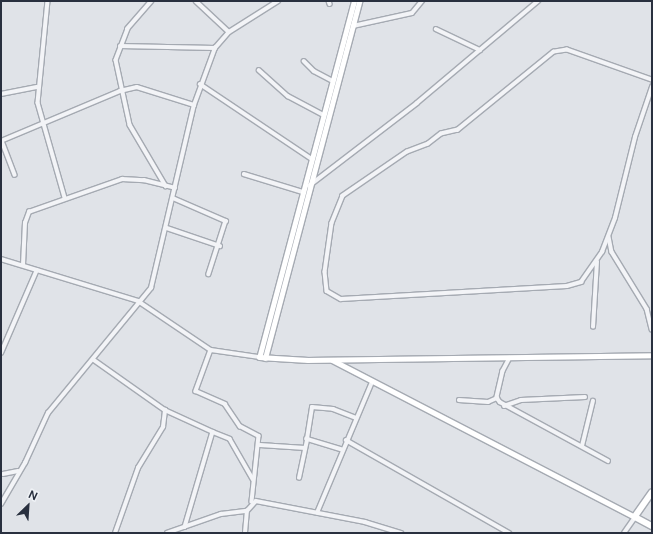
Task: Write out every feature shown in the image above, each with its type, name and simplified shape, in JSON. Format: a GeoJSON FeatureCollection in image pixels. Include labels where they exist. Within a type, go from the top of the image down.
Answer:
{"type":"FeatureCollection","features":[{"type":"Feature","properties":{"kind":"main road"},"geometry":{"type":"LineString","coordinates":[[652,493],[635,517],[652,526]]}},
{"type":"Feature","properties":{"kind":"street"},"geometry":{"type":"LineString","coordinates":[[48,1],[36,87],[65,198]]}},
{"type":"Feature","properties":{"kind":"street"},"geometry":{"type":"LineString","coordinates":[[152,1],[120,46],[116,60],[120,91],[130,125],[166,186]]}},
{"type":"Feature","properties":{"kind":"street"},"geometry":{"type":"LineString","coordinates":[[196,1],[230,32]]}},
{"type":"Feature","properties":{"kind":"street"},"geometry":{"type":"LineString","coordinates":[[1,504],[2,499],[18,471],[25,464],[48,413],[94,360],[138,301],[148,293],[155,279],[194,105],[200,84],[215,48],[230,32],[278,1]]}},
{"type":"Feature","properties":{"kind":"street"},"geometry":{"type":"LineString","coordinates":[[259,357],[303,192],[307,185],[312,158],[354,1]]}},
{"type":"Feature","properties":{"kind":"street"},"geometry":{"type":"LineString","coordinates":[[265,358],[307,185],[359,1]]}},
{"type":"Feature","properties":{"kind":"street"},"geometry":{"type":"LineString","coordinates":[[352,26],[412,13],[422,1]]}},
{"type":"Feature","properties":{"kind":"street"},"geometry":{"type":"LineString","coordinates":[[307,185],[480,50],[538,1]]}},
{"type":"Feature","properties":{"kind":"street"},"geometry":{"type":"LineString","coordinates":[[436,29],[480,50]]}},
{"type":"Feature","properties":{"kind":"street"},"geometry":{"type":"LineString","coordinates":[[120,46],[215,48]]}},
{"type":"Feature","properties":{"kind":"street"},"geometry":{"type":"LineString","coordinates":[[598,259],[581,282],[567,286],[341,299],[327,291],[324,283],[332,223],[343,196],[407,152],[428,144],[441,134],[458,130],[554,52],[567,50],[652,80]]}},
{"type":"Feature","properties":{"kind":"street"},"geometry":{"type":"LineString","coordinates":[[304,60],[314,71],[333,81]]}},
{"type":"Feature","properties":{"kind":"street"},"geometry":{"type":"LineString","coordinates":[[259,70],[288,96],[323,115]]}},
{"type":"Feature","properties":{"kind":"street"},"geometry":{"type":"LineString","coordinates":[[200,84],[312,158]]}},
{"type":"Feature","properties":{"kind":"street"},"geometry":{"type":"LineString","coordinates":[[593,327],[594,275],[598,259],[608,236],[652,86]]}},
{"type":"Feature","properties":{"kind":"street"},"geometry":{"type":"LineString","coordinates":[[1,94],[36,87]]}},
{"type":"Feature","properties":{"kind":"street"},"geometry":{"type":"LineString","coordinates":[[14,175],[2,141],[120,91],[137,87],[194,105]]}},
{"type":"Feature","properties":{"kind":"street"},"geometry":{"type":"LineString","coordinates":[[244,174],[303,192]]}},
{"type":"Feature","properties":{"kind":"street"},"geometry":{"type":"LineString","coordinates":[[22,265],[26,217],[65,198],[131,178],[175,188]]}},
{"type":"Feature","properties":{"kind":"street"},"geometry":{"type":"LineString","coordinates":[[173,198],[222,218],[226,231],[209,274]]}},
{"type":"Feature","properties":{"kind":"street"},"geometry":{"type":"LineString","coordinates":[[167,228],[220,246]]}},
{"type":"Feature","properties":{"kind":"street"},"geometry":{"type":"LineString","coordinates":[[608,236],[612,252],[647,309],[652,330]]}},
{"type":"Feature","properties":{"kind":"street"},"geometry":{"type":"LineString","coordinates":[[1,259],[138,301],[211,350],[265,358],[510,358],[652,355]]}},
{"type":"Feature","properties":{"kind":"street"},"geometry":{"type":"LineString","coordinates":[[1,353],[38,270]]}},
{"type":"Feature","properties":{"kind":"street"},"geometry":{"type":"LineString","coordinates":[[211,350],[196,391],[224,404],[240,426],[257,433],[260,445],[253,479],[252,502],[247,511],[245,533]]}},
{"type":"Feature","properties":{"kind":"street"},"geometry":{"type":"LineString","coordinates":[[497,398],[503,371],[510,358]]}},
{"type":"Feature","properties":{"kind":"street"},"geometry":{"type":"LineString","coordinates":[[331,359],[372,382],[635,517],[624,533]]}},
{"type":"Feature","properties":{"kind":"street"},"geometry":{"type":"LineString","coordinates":[[94,360],[165,410],[230,439],[253,479]]}},
{"type":"Feature","properties":{"kind":"street"},"geometry":{"type":"LineString","coordinates":[[317,512],[346,440],[372,382]]}},
{"type":"Feature","properties":{"kind":"street"},"geometry":{"type":"LineString","coordinates":[[504,406],[521,400],[585,397]]}},
{"type":"Feature","properties":{"kind":"street"},"geometry":{"type":"LineString","coordinates":[[459,400],[488,402],[497,398]]}},
{"type":"Feature","properties":{"kind":"street"},"geometry":{"type":"LineString","coordinates":[[497,398],[504,406],[608,461]]}},
{"type":"Feature","properties":{"kind":"street"},"geometry":{"type":"LineString","coordinates":[[582,446],[593,401]]}},
{"type":"Feature","properties":{"kind":"street"},"geometry":{"type":"LineString","coordinates":[[299,478],[312,406],[333,409],[356,418]]}},
{"type":"Feature","properties":{"kind":"street"},"geometry":{"type":"LineString","coordinates":[[116,533],[138,468],[163,427],[165,410]]}},
{"type":"Feature","properties":{"kind":"street"},"geometry":{"type":"LineString","coordinates":[[185,527],[213,432]]}},
{"type":"Feature","properties":{"kind":"street"},"geometry":{"type":"LineString","coordinates":[[307,439],[342,450]]}},
{"type":"Feature","properties":{"kind":"street"},"geometry":{"type":"LineString","coordinates":[[346,440],[509,533]]}},
{"type":"Feature","properties":{"kind":"street"},"geometry":{"type":"LineString","coordinates":[[260,445],[305,448]]}},
{"type":"Feature","properties":{"kind":"street"},"geometry":{"type":"LineString","coordinates":[[3,474],[18,471]]}},
{"type":"Feature","properties":{"kind":"street"},"geometry":{"type":"LineString","coordinates":[[252,502],[317,512],[401,533]]}},
{"type":"Feature","properties":{"kind":"street"},"geometry":{"type":"LineString","coordinates":[[167,533],[221,514],[247,511]]}}]}
